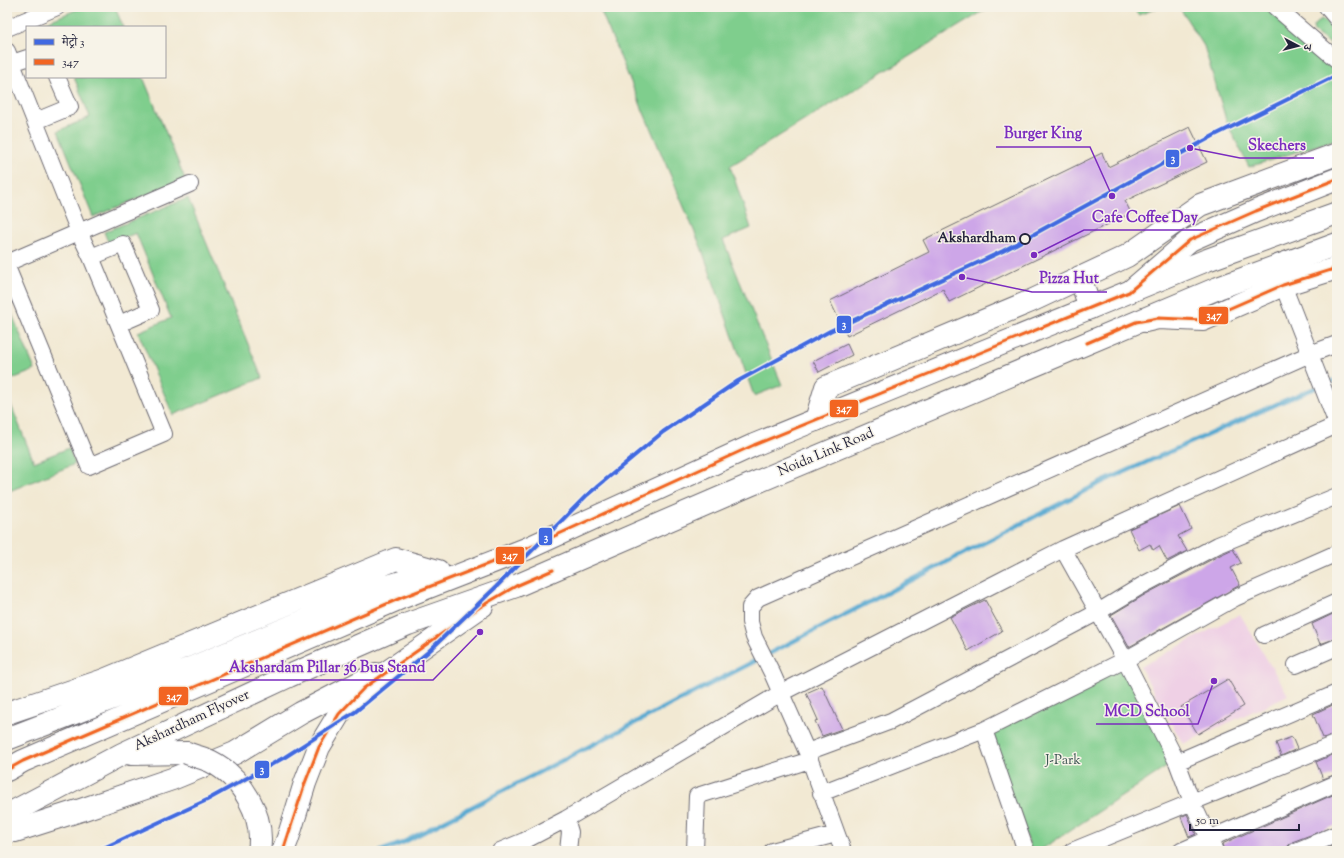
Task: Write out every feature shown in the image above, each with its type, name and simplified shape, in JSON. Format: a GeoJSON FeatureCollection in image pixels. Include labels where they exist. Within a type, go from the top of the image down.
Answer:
{"type":"FeatureCollection","features":[{"type":"Feature","properties":{"kind":"main road"},"geometry":{"type":"LineString","coordinates":[[816,420],[826,387],[1031,301],[1126,256],[1200,205],[1337,154]]}},
{"type":"Feature","properties":{"kind":"main road"},"geometry":{"type":"LineString","coordinates":[[1129,292],[1190,240],[1256,211],[1337,179]]}},
{"type":"Feature","properties":{"kind":"main road"},"geometry":{"type":"LineString","coordinates":[[7,739],[191,668],[388,586],[438,571],[526,549],[741,451],[1207,260],[1337,213]]}},
{"type":"Feature","properties":{"kind":"main road"},"geometry":{"type":"LineString","coordinates":[[1136,322],[1218,288],[1337,244]]}},
{"type":"Feature","properties":{"kind":"main road"},"geometry":{"type":"LineString","coordinates":[[1136,322],[1158,318],[1203,320],[1283,285],[1337,268]]}},
{"type":"Feature","properties":{"kind":"main road"},"geometry":{"type":"LineString","coordinates":[[1080,278],[1090,308]]}},
{"type":"Feature","properties":{"kind":"main road","name":"Noida Link Road"},"geometry":{"type":"LineString","coordinates":[[516,586],[750,485],[1136,322]]}},
{"type":"Feature","properties":{"kind":"main road","name":"Akshardham Flyover"},"geometry":{"type":"LineString","coordinates":[[7,770],[23,761],[403,597],[526,549]]}},
{"type":"Feature","properties":{"kind":"main road"},"geometry":{"type":"LineString","coordinates":[[7,713],[104,680],[396,559],[438,571]]}},
{"type":"Feature","properties":{"kind":"main road"},"geometry":{"type":"LineString","coordinates":[[283,851],[305,783],[319,747],[339,714],[364,688],[480,607],[516,586]]}},
{"type":"Feature","properties":{"kind":"main road","name":"Akshardham Flyover"},"geometry":{"type":"LineString","coordinates":[[7,815],[122,754],[290,676],[408,624],[516,586]]}},
{"type":"Feature","properties":{"kind":"main road"},"geometry":{"type":"LineString","coordinates":[[7,830],[15,831],[81,810],[172,779],[235,753],[301,713],[406,659]]}},
{"type":"Feature","properties":{"kind":"main road"},"geometry":{"type":"LineString","coordinates":[[122,754],[187,753],[211,761],[231,776],[247,795],[257,819],[260,844],[259,851]]}},
{"type":"Feature","properties":{"kind":"street"},"geometry":{"type":"LineString","coordinates":[[7,28],[57,7]]}},
{"type":"Feature","properties":{"kind":"street"},"geometry":{"type":"LineString","coordinates":[[1275,7],[1337,60]]}},
{"type":"Feature","properties":{"kind":"street"},"geometry":{"type":"LineString","coordinates":[[1327,7],[1337,19]]}},
{"type":"Feature","properties":{"kind":"street"},"geometry":{"type":"LineString","coordinates":[[7,267],[89,466],[164,434],[91,257],[79,232],[36,121],[15,57]]}},
{"type":"Feature","properties":{"kind":"street"},"geometry":{"type":"LineString","coordinates":[[36,121],[70,106],[57,78]]}},
{"type":"Feature","properties":{"kind":"street"},"geometry":{"type":"LineString","coordinates":[[7,263],[190,184]]}},
{"type":"Feature","properties":{"kind":"street"},"geometry":{"type":"LineString","coordinates":[[91,257],[123,244],[151,310],[118,324]]}},
{"type":"Feature","properties":{"kind":"street"},"geometry":{"type":"LineString","coordinates":[[500,851],[523,846],[566,819],[781,693],[1063,549],[1336,422],[1283,285]]}},
{"type":"Feature","properties":{"kind":"street"},"geometry":{"type":"LineString","coordinates":[[843,851],[808,756],[772,673],[754,637],[750,622],[750,607],[758,598],[1310,354],[1337,344]]}},
{"type":"Feature","properties":{"kind":"street"},"geometry":{"type":"LineString","coordinates":[[695,851],[697,796],[808,756],[891,721],[1098,612],[1141,586],[1218,545],[1337,496]]}},
{"type":"Feature","properties":{"kind":"street"},"geometry":{"type":"LineString","coordinates":[[1063,549],[1125,660],[1177,762],[1192,802],[1213,845]]}},
{"type":"Feature","properties":{"kind":"street"},"geometry":{"type":"LineString","coordinates":[[821,793],[984,730],[1125,660],[1235,598],[1337,553]]}},
{"type":"Feature","properties":{"kind":"street"},"geometry":{"type":"LineString","coordinates":[[1264,635],[1337,602]]}},
{"type":"Feature","properties":{"kind":"street"},"geometry":{"type":"LineString","coordinates":[[1296,664],[1337,647]]}},
{"type":"Feature","properties":{"kind":"street"},"geometry":{"type":"LineString","coordinates":[[1177,762],[1337,693]]}},
{"type":"Feature","properties":{"kind":"street"},"geometry":{"type":"LineString","coordinates":[[984,730],[1026,851]]}},
{"type":"Feature","properties":{"kind":"street"},"geometry":{"type":"LineString","coordinates":[[1072,851],[1337,743]]}},
{"type":"Feature","properties":{"kind":"street"},"geometry":{"type":"LineString","coordinates":[[1181,851],[1213,845],[1337,783]]}},
{"type":"Feature","properties":{"kind":"street"},"geometry":{"type":"LineString","coordinates":[[566,819],[570,832],[568,851]]}},
{"type":"Feature","properties":{"kind":"street"},"geometry":{"type":"LineString","coordinates":[[772,851],[836,834]]}},
{"type":"Feature","properties":{"kind":"street"},"geometry":{"type":"LineString","coordinates":[[1296,851],[1337,834]]}},
{"type":"Feature","properties":{"kind":"shaded area"},"geometry":{"type":"Polygon","coordinates":[[[1240,614],[1288,695],[1183,744],[1140,667],[1240,614]]]}},
{"type":"Feature","properties":{"kind":"green space"},"geometry":{"type":"Polygon","coordinates":[[[83,7],[115,7],[123,26],[36,26],[83,7]]]}},
{"type":"Feature","properties":{"kind":"green space"},"geometry":{"type":"Polygon","coordinates":[[[599,7],[990,7],[730,166],[751,228],[723,240],[782,385],[754,396],[701,247],[599,7]]]}},
{"type":"Feature","properties":{"kind":"green space"},"geometry":{"type":"Polygon","coordinates":[[[1133,7],[1161,7],[1138,15],[1133,7]]]}},
{"type":"Feature","properties":{"kind":"green space"},"geometry":{"type":"Polygon","coordinates":[[[1179,7],[1264,7],[1320,51],[1337,72],[1337,139],[1249,167],[1227,123],[1204,46],[1179,7]]]}},
{"type":"Feature","properties":{"kind":"green space"},"geometry":{"type":"Polygon","coordinates":[[[1321,19],[1337,33],[1337,42],[1332,45],[1314,32],[1313,26],[1321,19]]]}},
{"type":"Feature","properties":{"kind":"green space"},"geometry":{"type":"Polygon","coordinates":[[[74,78],[143,78],[185,179],[93,217],[58,131],[90,117],[74,78]]]}},
{"type":"Feature","properties":{"kind":"green space"},"geometry":{"type":"Polygon","coordinates":[[[188,198],[262,378],[173,415],[138,332],[171,318],[136,233],[109,244],[104,232],[188,198]]]}},
{"type":"Feature","properties":{"kind":"green space"},"geometry":{"type":"Polygon","coordinates":[[[7,302],[35,370],[7,381],[7,302]]]}},
{"type":"Feature","properties":{"kind":"green space"},"geometry":{"type":"Polygon","coordinates":[[[7,395],[34,462],[69,448],[75,464],[7,492],[7,395]]]}},
{"type":"Feature","properties":{"kind":"green space","name":"J-Park"},"geometry":{"type":"Polygon","coordinates":[[[1124,664],[1174,762],[1039,851],[1032,851],[986,731],[1124,664]]]}},
{"type":"Feature","properties":{"kind":"building","name":"Akshardham"},"geometry":{"type":"Polygon","coordinates":[[[1190,127],[1207,162],[1125,201],[1131,213],[949,302],[943,289],[847,336],[830,301],[929,252],[923,240],[1102,153],[1108,167],[1190,127]]]}},
{"type":"Feature","properties":{"kind":"building"},"geometry":{"type":"Polygon","coordinates":[[[847,344],[852,355],[819,372],[813,361],[847,344]]]}},
{"type":"Feature","properties":{"kind":"building"},"geometry":{"type":"Polygon","coordinates":[[[1180,506],[1191,529],[1178,536],[1187,551],[1167,561],[1159,546],[1153,550],[1150,544],[1139,550],[1129,529],[1180,506]]]}},
{"type":"Feature","properties":{"kind":"building"},"geometry":{"type":"Polygon","coordinates":[[[1233,549],[1241,563],[1231,568],[1240,585],[1129,647],[1111,615],[1146,594],[1233,549]]]}},
{"type":"Feature","properties":{"kind":"building"},"geometry":{"type":"Polygon","coordinates":[[[985,600],[1002,631],[968,651],[950,617],[985,600]]]}},
{"type":"Feature","properties":{"kind":"building"},"geometry":{"type":"Polygon","coordinates":[[[1337,612],[1337,638],[1320,644],[1312,624],[1337,612]]]}},
{"type":"Feature","properties":{"kind":"building"},"geometry":{"type":"Polygon","coordinates":[[[1228,679],[1244,706],[1198,734],[1181,707],[1228,679]]]}},
{"type":"Feature","properties":{"kind":"building"},"geometry":{"type":"Polygon","coordinates":[[[822,686],[842,729],[822,736],[815,721],[818,720],[806,693],[822,686]]]}},
{"type":"Feature","properties":{"kind":"building"},"geometry":{"type":"Polygon","coordinates":[[[1337,703],[1337,734],[1323,738],[1313,714],[1337,703]]]}},
{"type":"Feature","properties":{"kind":"building"},"geometry":{"type":"Polygon","coordinates":[[[1292,737],[1297,749],[1281,756],[1276,743],[1292,737]]]}},
{"type":"Feature","properties":{"kind":"building"},"geometry":{"type":"Polygon","coordinates":[[[1337,753],[1337,774],[1323,779],[1316,762],[1337,753]]]}},
{"type":"Feature","properties":{"kind":"building"},"geometry":{"type":"Polygon","coordinates":[[[1337,793],[1337,825],[1292,842],[1288,846],[1287,851],[1224,851],[1222,844],[1337,793]]]}},
{"type":"Feature","properties":{"kind":"building"},"geometry":{"type":"Polygon","coordinates":[[[1187,814],[1196,834],[1189,837],[1181,817],[1187,814]]]}},
{"type":"Feature","properties":{"kind":"building"},"geometry":{"type":"Polygon","coordinates":[[[1337,844],[1337,851],[1321,851],[1337,844]]]}},
{"type":"Feature","properties":{"kind":"waterway"},"geometry":{"type":"LineString","coordinates":[[381,851],[402,843],[1102,482],[1286,400],[1337,379]]}},
{"type":"Feature","properties":{"kind":"metro line","name":"3"},"geometry":{"type":"LineString","coordinates":[[97,851],[207,800],[285,757],[355,712],[428,652],[496,587],[586,496],[663,432],[738,381],[830,331],[1003,251],[1215,135],[1337,75]]}},
{"type":"Feature","properties":{"kind":"transit line","name":"347"},"geometry":{"type":"LineString","coordinates":[[7,770],[23,761],[403,597],[526,549],[754,445],[1129,292],[1190,240],[1256,211],[1337,179]]}},
{"type":"Feature","properties":{"kind":"transit line","name":"347"},"geometry":{"type":"LineString","coordinates":[[1087,343],[1136,322],[1158,318],[1203,320],[1283,285],[1337,268]]}},
{"type":"Feature","properties":{"kind":"transit line","name":"347"},"geometry":{"type":"LineString","coordinates":[[283,851],[305,783],[319,747],[339,714],[364,688],[480,607],[516,586],[553,570]]}},
{"type":"Feature","properties":{"kind":"place","name":"Skechers"},"geometry":{"type":"Point","coordinates":[1190,148]}},
{"type":"Feature","properties":{"kind":"place","name":"Burger King"},"geometry":{"type":"Point","coordinates":[1112,196]}},
{"type":"Feature","properties":{"kind":"place","name":"Akshardham"},"geometry":{"type":"Point","coordinates":[1025,239]}},
{"type":"Feature","properties":{"kind":"place","name":"Cafe Coffee Day"},"geometry":{"type":"Point","coordinates":[1034,255]}},
{"type":"Feature","properties":{"kind":"place","name":"Pizza Hut"},"geometry":{"type":"Point","coordinates":[962,277]}},
{"type":"Feature","properties":{"kind":"place","name":"Akshardam Pillar 36 Bus Stand"},"geometry":{"type":"Point","coordinates":[480,632]}},
{"type":"Feature","properties":{"kind":"place","name":"MCD School"},"geometry":{"type":"Point","coordinates":[1214,681]}}]}
